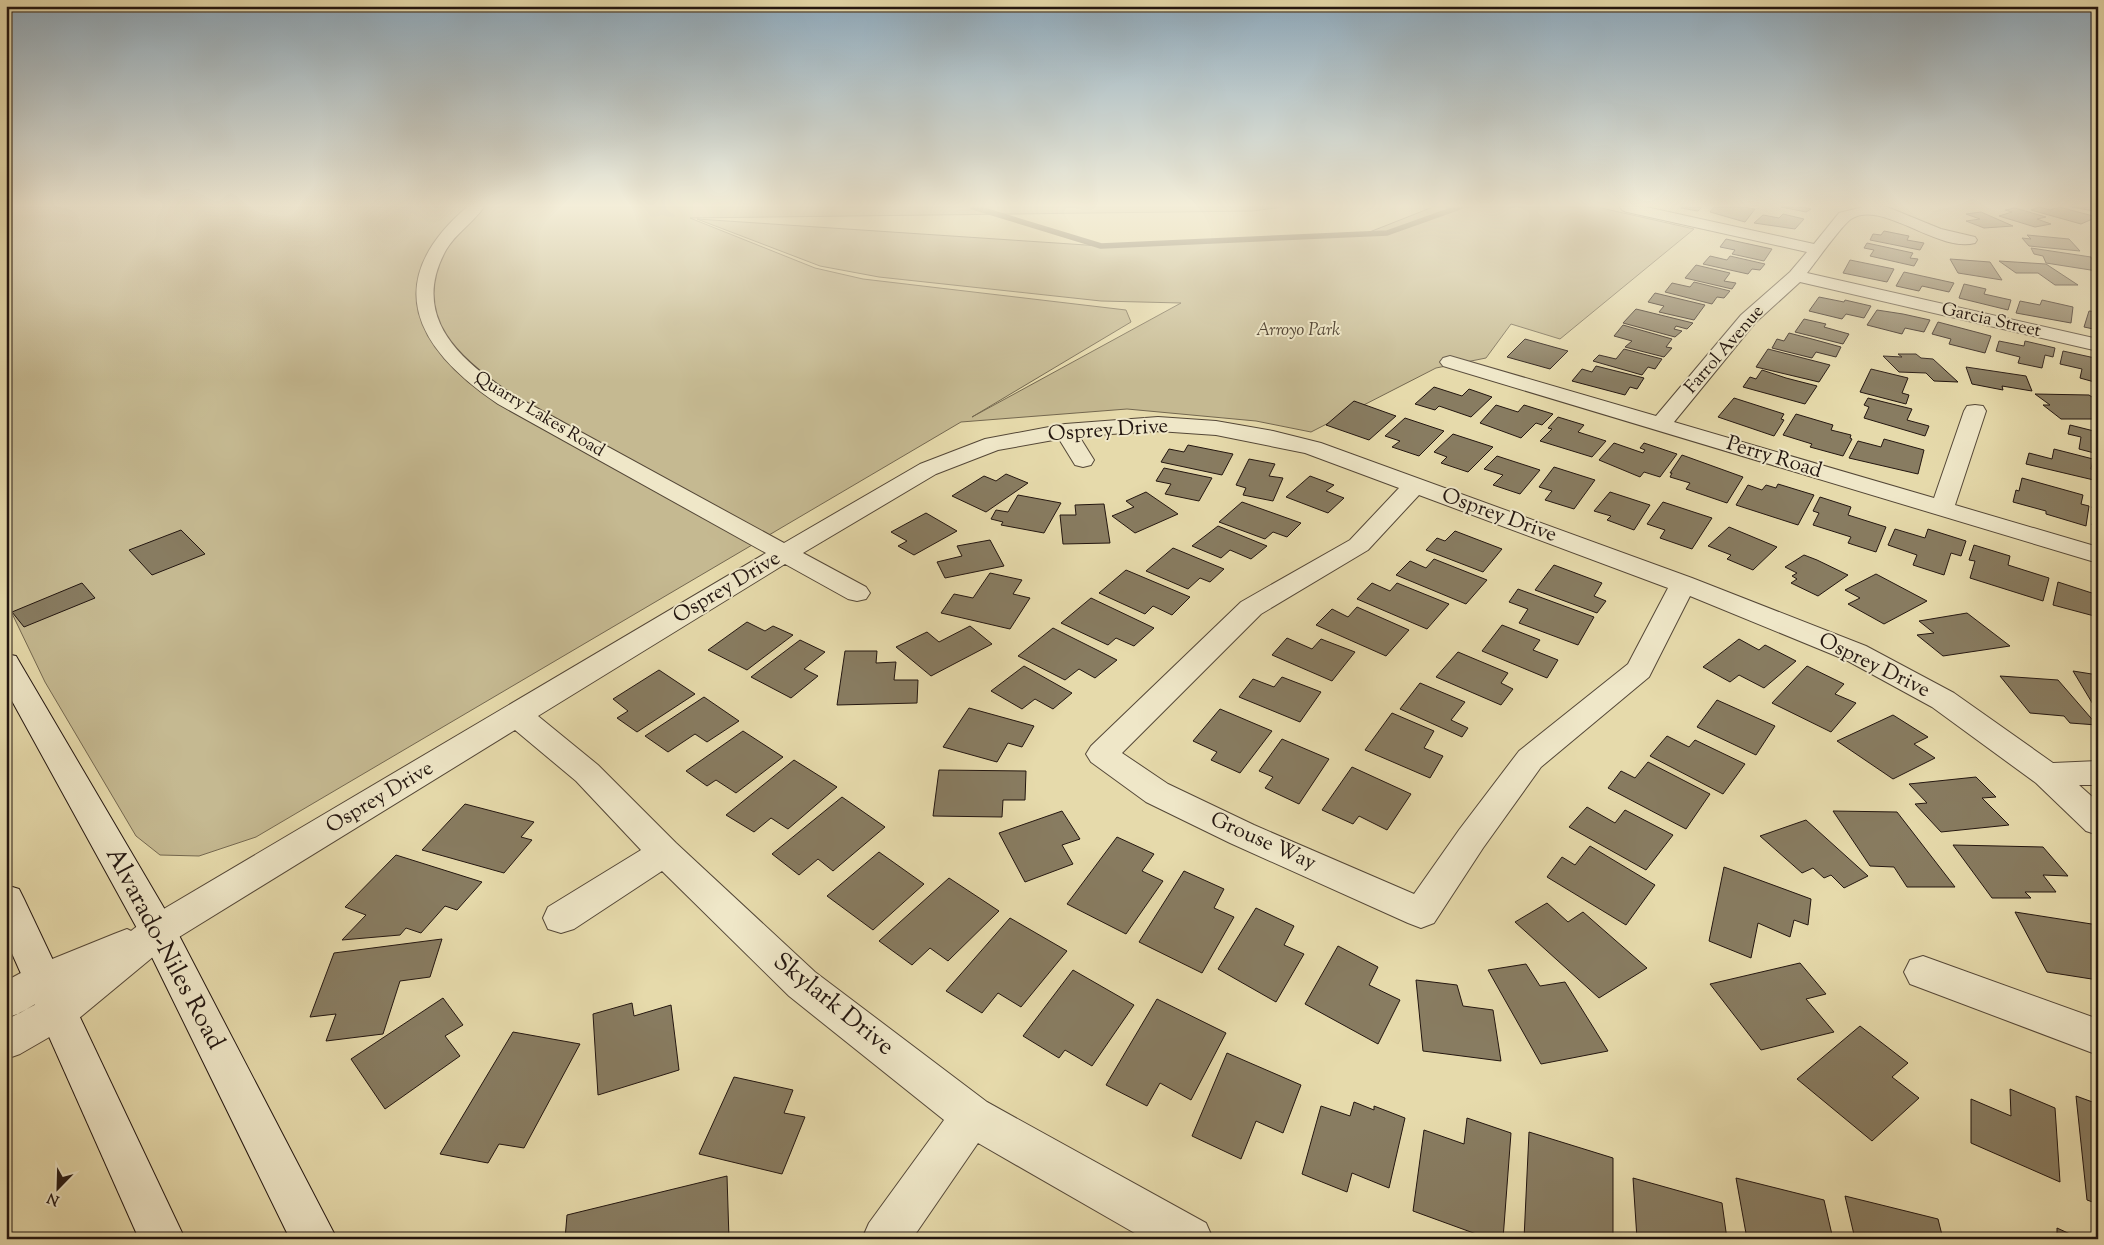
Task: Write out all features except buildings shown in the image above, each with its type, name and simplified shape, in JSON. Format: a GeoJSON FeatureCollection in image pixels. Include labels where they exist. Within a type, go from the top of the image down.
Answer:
{"type":"FeatureCollection","features":[{"type":"Feature","properties":{"kind":"street","name":"Quarry Lakes Road"},"geometry":{"type":"LineString","coordinates":[[430,265],[424,284],[424,300],[429,321],[438,341],[480,383],[676,495],[857,593]]}},
{"type":"Feature","properties":{"kind":"street","name":"Farrol Avenue"},"geometry":{"type":"LineString","coordinates":[[1661,424],[1748,319],[1796,276],[1804,265]]}},
{"type":"Feature","properties":{"kind":"street","name":"Garcia Street"},"geometry":{"type":"LineString","coordinates":[[1796,276],[2098,345]]}},
{"type":"Feature","properties":{"kind":"street","name":"Perry Road"},"geometry":{"type":"LineString","coordinates":[[1450,362],[2098,555]]}},
{"type":"Feature","properties":{"kind":"street"},"geometry":{"type":"LineString","coordinates":[[1942,509],[1975,411]]}},
{"type":"Feature","properties":{"kind":"street","name":"Osprey Drive"},"geometry":{"type":"LineString","coordinates":[[50,996],[785,553],[928,469],[993,444],[1065,431],[1158,424],[1216,428],[1273,438],[1313,448],[1683,584],[1856,653],[1943,700],[2047,776],[2098,822]]}},
{"type":"Feature","properties":{"kind":"street"},"geometry":{"type":"LineString","coordinates":[[1065,431],[1083,460]]}},
{"type":"Feature","properties":{"kind":"street","name":"Grouse Way"},"geometry":{"type":"LineString","coordinates":[[1415,485],[1359,545],[1251,608],[1102,754],[1157,793],[1242,834],[1421,913],[1471,839],[1530,759],[1639,670],[1683,584]]}},
{"type":"Feature","properties":{"kind":"street","name":"Alvarado-Niles Road"},"geometry":{"type":"LineString","coordinates":[[6,663],[158,931],[314,1239]]}},
{"type":"Feature","properties":{"kind":"street","name":"Skylark Drive"},"geometry":{"type":"LineString","coordinates":[[517,715],[587,772],[664,852],[802,984],[972,1116],[1190,1239]]}},
{"type":"Feature","properties":{"kind":"street"},"geometry":{"type":"LineString","coordinates":[[2047,776],[2098,773]]}},
{"type":"Feature","properties":{"kind":"street"},"geometry":{"type":"LineString","coordinates":[[561,918],[664,852]]}},
{"type":"Feature","properties":{"kind":"street"},"geometry":{"type":"LineString","coordinates":[[6,899],[162,1239]]}},
{"type":"Feature","properties":{"kind":"street"},"geometry":{"type":"LineString","coordinates":[[1923,972],[2098,1037]]}},
{"type":"Feature","properties":{"kind":"street"},"geometry":{"type":"LineString","coordinates":[[6,1001],[50,996]]}},
{"type":"Feature","properties":{"kind":"street"},"geometry":{"type":"LineString","coordinates":[[6,1041],[50,996]]}},
{"type":"Feature","properties":{"kind":"street"},"geometry":{"type":"LineString","coordinates":[[885,1239],[972,1116]]}},
{"type":"Feature","properties":{"kind":"green space","name":"Arroyo Park"},"geometry":{"type":"Polygon","coordinates":[[[6,265],[808,265],[863,279],[1126,310],[1131,322],[972,417],[1181,303],[1101,301],[879,277],[818,265],[1650,265],[1560,339],[1511,324],[1486,358],[1436,368],[1311,432],[1256,421],[1127,409],[961,422],[256,837],[199,856],[160,855],[136,836],[45,682],[6,601],[6,265]]]}}]}
